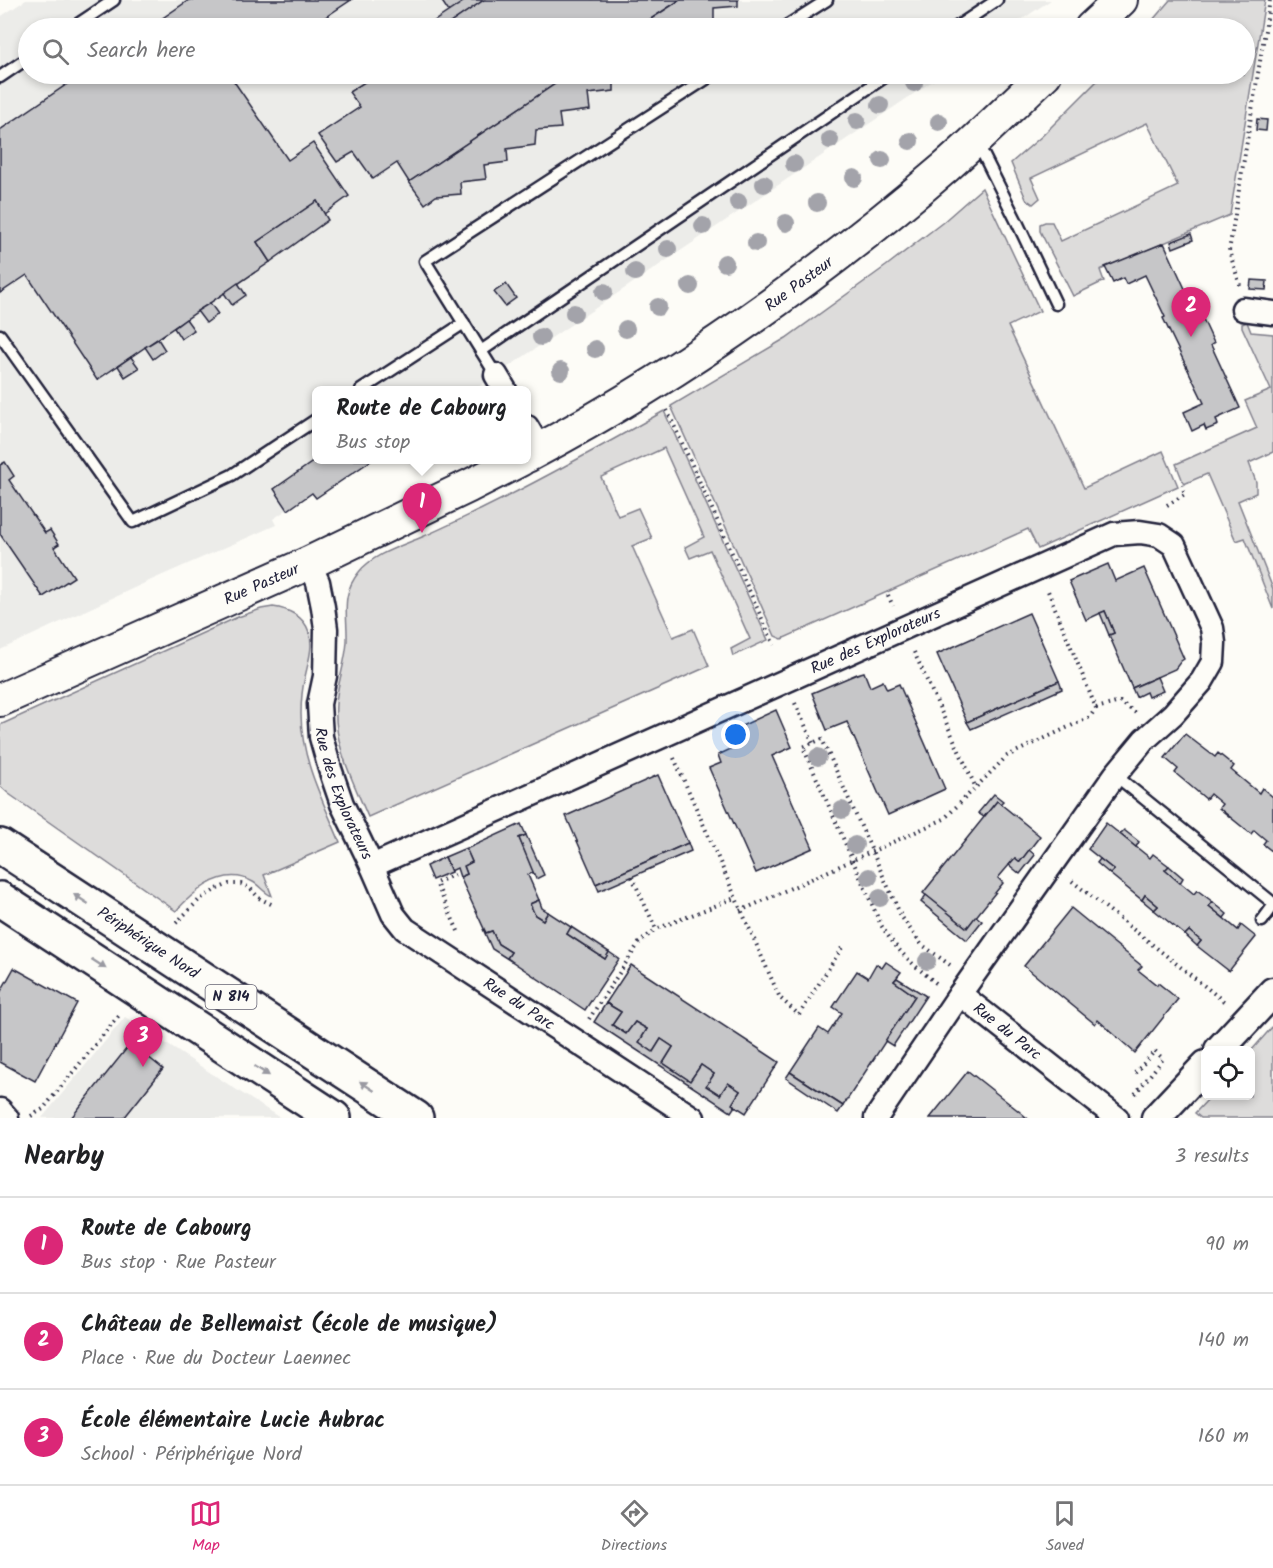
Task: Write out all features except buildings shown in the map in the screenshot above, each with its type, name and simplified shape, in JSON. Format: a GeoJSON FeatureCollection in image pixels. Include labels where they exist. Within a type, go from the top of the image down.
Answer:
{"type":"FeatureCollection","features":[{"type":"Feature","properties":{"kind":"highway","name":"Périphérique Nord"},"geometry":{"type":"LineString","coordinates":[[0,846],[416,1118]]}},
{"type":"Feature","properties":{"kind":"highway","name":"N 814"},"geometry":{"type":"LineString","coordinates":[[0,899],[334,1118]]}},
{"type":"Feature","properties":{"kind":"main road"},"geometry":{"type":"LineString","coordinates":[[1102,18],[1121,0]]}},
{"type":"Feature","properties":{"kind":"main road","name":"Rue Pasteur"},"geometry":{"type":"LineString","coordinates":[[531,446],[690,361],[757,313],[852,244],[945,168],[1035,84]]}},
{"type":"Feature","properties":{"kind":"main road","name":"Rue Pasteur"},"geometry":{"type":"LineString","coordinates":[[0,700],[309,563],[469,486],[503,464]]}},
{"type":"Feature","properties":{"kind":"street"},"geometry":{"type":"LineString","coordinates":[[1243,302],[1273,313]]}},
{"type":"Feature","properties":{"kind":"street","name":"Rue des Explorateurs"},"geometry":{"type":"LineString","coordinates":[[309,563],[318,582],[326,629],[325,676],[319,704],[321,737],[342,804],[372,866],[1114,534],[1140,532],[1159,535],[1174,545],[1212,628],[1213,662],[1202,681],[1173,714],[1144,740],[1116,775],[951,990]]}},
{"type":"Feature","properties":{"kind":"street","name":"Rue du Parc"},"geometry":{"type":"LineString","coordinates":[[372,866],[389,907],[405,929],[693,1118]]}},
{"type":"Feature","properties":{"kind":"street","name":"Rue du Parc"},"geometry":{"type":"LineString","coordinates":[[876,1118],[951,990],[1116,1118]]}},
{"type":"Feature","properties":{"kind":"street"},"geometry":{"type":"LineString","coordinates":[[1223,1046],[1273,992]]}},
{"type":"Feature","properties":{"kind":"street"},"geometry":{"type":"LineString","coordinates":[[1160,1112],[1201,1070]]}},
{"type":"Feature","properties":{"kind":"street"},"geometry":{"type":"LineString","coordinates":[[0,1110],[7,1118]]}},
{"type":"Feature","properties":{"kind":"lane"},"geometry":{"type":"LineString","coordinates":[[87,18],[114,0]]}},
{"type":"Feature","properties":{"kind":"lane"},"geometry":{"type":"LineString","coordinates":[[970,18],[997,0]]}},
{"type":"Feature","properties":{"kind":"lane"},"geometry":{"type":"LineString","coordinates":[[798,18],[821,2]]}},
{"type":"Feature","properties":{"kind":"lane"},"geometry":{"type":"LineString","coordinates":[[0,77],[18,65]]}},
{"type":"Feature","properties":{"kind":"lane"},"geometry":{"type":"LineString","coordinates":[[500,383],[425,261],[699,84]]}},
{"type":"Feature","properties":{"kind":"lane"},"geometry":{"type":"LineString","coordinates":[[481,351],[873,84]]}},
{"type":"Feature","properties":{"kind":"lane"},"geometry":{"type":"LineString","coordinates":[[976,140],[1056,304]]}},
{"type":"Feature","properties":{"kind":"lane"},"geometry":{"type":"LineString","coordinates":[[367,386],[464,323]]}},
{"type":"Feature","properties":{"kind":"lane"},"geometry":{"type":"LineString","coordinates":[[0,335],[133,522],[232,475],[312,422]]}},
{"type":"Feature","properties":{"kind":"lane"},"geometry":{"type":"LineString","coordinates":[[1116,775],[1273,905],[1262,921]]}},
{"type":"Feature","properties":{"kind":"path"},"geometry":{"type":"LineString","coordinates":[[1243,302],[1229,251],[1270,0]]}},
{"type":"Feature","properties":{"kind":"path"},"geometry":{"type":"LineString","coordinates":[[664,404],[774,645]]}},
{"type":"Feature","properties":{"kind":"path"},"geometry":{"type":"LineString","coordinates":[[1167,505],[1185,494],[1182,485]]}},
{"type":"Feature","properties":{"kind":"path"},"geometry":{"type":"LineString","coordinates":[[1048,591],[1096,708]]}},
{"type":"Feature","properties":{"kind":"path"},"geometry":{"type":"LineString","coordinates":[[913,651],[976,788]]}},
{"type":"Feature","properties":{"kind":"path"},"geometry":{"type":"LineString","coordinates":[[740,911],[944,819],[1007,756],[1090,717],[1096,708],[1120,702],[1157,729]]}},
{"type":"Feature","properties":{"kind":"path"},"geometry":{"type":"LineString","coordinates":[[795,703],[813,743]]}},
{"type":"Feature","properties":{"kind":"path"},"geometry":{"type":"LineString","coordinates":[[951,990],[908,961],[892,943],[881,925],[803,747],[822,739],[901,916],[921,944],[955,969]]}},
{"type":"Feature","properties":{"kind":"path"},"geometry":{"type":"LineString","coordinates":[[673,758],[780,998],[799,1015],[843,946]]}},
{"type":"Feature","properties":{"kind":"path"},"geometry":{"type":"LineString","coordinates":[[455,938],[458,932],[436,883],[458,873]]}},
{"type":"Feature","properties":{"kind":"path"},"geometry":{"type":"LineString","coordinates":[[632,877],[656,929]]}},
{"type":"Feature","properties":{"kind":"path"},"geometry":{"type":"LineString","coordinates":[[1069,878],[1226,1004]]}},
{"type":"Feature","properties":{"kind":"path"},"geometry":{"type":"LineString","coordinates":[[177,923],[200,898],[229,885],[241,884],[250,888],[260,898],[275,906]]}},
{"type":"Feature","properties":{"kind":"path"},"geometry":{"type":"LineString","coordinates":[[588,1020],[639,943],[656,929],[735,898]]}},
{"type":"Feature","properties":{"kind":"path"},"geometry":{"type":"LineString","coordinates":[[28,1118],[43,1109],[120,1013]]}},
{"type":"Feature","properties":{"kind":"path"},"geometry":{"type":"LineString","coordinates":[[1135,1073],[1155,1051],[1164,1059],[1135,1094],[1160,1112]]}},
{"type":"Feature","properties":{"kind":"shaded area"},"geometry":{"type":"Polygon","coordinates":[[[26,0],[1051,0],[1024,18],[18,18],[18,84],[928,84],[480,386],[312,386],[312,464],[366,464],[316,498],[312,493],[273,519],[276,525],[0,650],[0,17],[26,0]]]}},
{"type":"Feature","properties":{"kind":"shaded area"},"geometry":{"type":"Polygon","coordinates":[[[1170,0],[1265,0],[1255,61],[1255,18],[1155,18],[1170,0]]]}},
{"type":"Feature","properties":{"kind":"shaded area"},"geometry":{"type":"Polygon","coordinates":[[[1094,84],[1251,84],[1230,215],[1100,270],[1104,281],[1073,296],[1040,231],[1040,224],[1052,222],[1061,241],[1178,186],[1147,123],[1031,178],[1040,198],[1033,204],[1026,199],[1011,163],[1042,136],[1094,84]]]}},
{"type":"Feature","properties":{"kind":"shaded area"},"geometry":{"type":"Polygon","coordinates":[[[982,188],[1040,311],[1008,326],[1084,488],[1163,451],[1178,486],[1038,549],[1028,529],[782,639],[775,636],[671,406],[786,338],[886,266],[942,223],[982,188]]]}},
{"type":"Feature","properties":{"kind":"shaded area"},"geometry":{"type":"Polygon","coordinates":[[[1247,322],[1251,332],[1273,334],[1273,452],[1249,463],[1256,482],[1256,493],[1238,501],[1273,589],[1273,609],[1245,538],[1236,541],[1207,474],[1184,484],[1176,464],[1257,428],[1245,401],[1271,390],[1242,327],[1242,324],[1247,322]]]}},
{"type":"Feature","properties":{"kind":"shaded area"},"geometry":{"type":"Polygon","coordinates":[[[664,411],[768,640],[733,656],[731,649],[750,639],[710,550],[690,558],[685,547],[704,537],[664,448],[601,477],[618,516],[638,508],[652,538],[632,546],[673,637],[693,629],[709,666],[368,817],[345,762],[336,719],[337,696],[346,649],[347,597],[359,572],[380,555],[507,497],[664,411]]]}},
{"type":"Feature","properties":{"kind":"shaded area"},"geometry":{"type":"Polygon","coordinates":[[[273,607],[295,614],[307,626],[309,632],[311,649],[302,696],[302,731],[314,780],[340,842],[264,875],[272,896],[253,882],[231,876],[211,882],[201,888],[176,911],[0,786],[0,725],[238,617],[273,607]]]}},
{"type":"Feature","properties":{"kind":"shaded area"},"geometry":{"type":"Polygon","coordinates":[[[125,1017],[280,1118],[42,1118],[125,1017]]]}},
{"type":"Feature","properties":{"kind":"shaded area"},"geometry":{"type":"Polygon","coordinates":[[[1273,1026],[1273,1118],[1201,1118],[1195,1113],[1207,1100],[1255,1100],[1255,1046],[1273,1026]]]}},
{"type":"Feature","properties":{"kind":"place","name":"Château de Bellemaist (école de musique)"},"geometry":{"type":"Point","coordinates":[1191,337]}},
{"type":"Feature","properties":{"kind":"place","name":"Route de Cabourg"},"geometry":{"type":"Point","coordinates":[422,533]}},
{"type":"Feature","properties":{"kind":"place","name":"École élémentaire Lucie Aubrac"},"geometry":{"type":"Point","coordinates":[143,1067]}}]}
